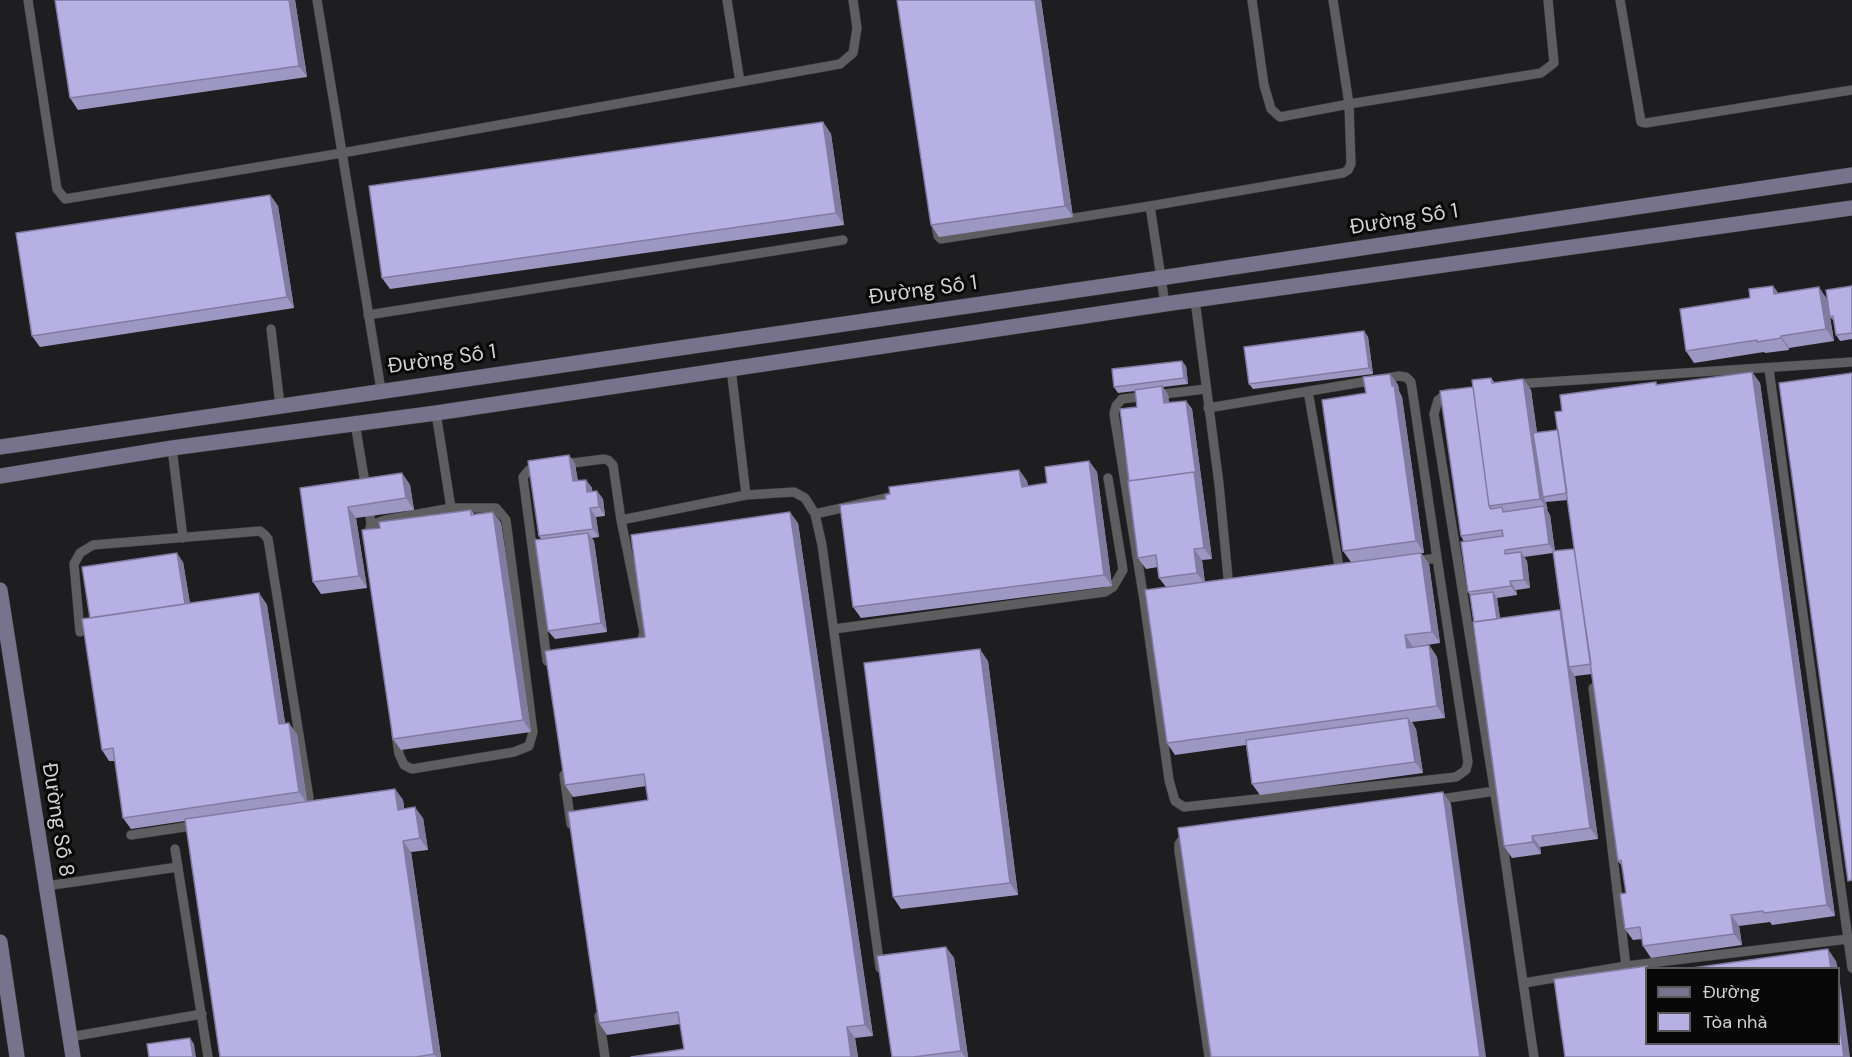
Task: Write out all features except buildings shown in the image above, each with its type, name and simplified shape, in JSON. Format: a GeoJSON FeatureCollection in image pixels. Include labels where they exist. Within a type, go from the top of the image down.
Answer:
{"type":"FeatureCollection","features":[{"type":"Feature","properties":{"kind":"street","name":"Đường Số 1"},"geometry":{"type":"LineString","coordinates":[[0,447],[1852,175]]}},
{"type":"Feature","properties":{"kind":"street"},"geometry":{"type":"LineString","coordinates":[[0,476],[172,448],[436,412],[1165,304],[1852,207]]}},
{"type":"Feature","properties":{"kind":"street","name":"Đường Số 8"},"geometry":{"type":"LineString","coordinates":[[0,590],[73,1057]]}},
{"type":"Feature","properties":{"kind":"street"},"geometry":{"type":"LineString","coordinates":[[0,942],[17,1057]]}},
{"type":"Feature","properties":{"kind":"lane"},"geometry":{"type":"LineString","coordinates":[[28,0],[57,189],[65,199],[342,153],[840,64],[853,53],[857,28],[853,0]]}},
{"type":"Feature","properties":{"kind":"lane"},"geometry":{"type":"LineString","coordinates":[[317,0],[381,390]]}},
{"type":"Feature","properties":{"kind":"lane"},"geometry":{"type":"LineString","coordinates":[[727,0],[740,82]]}},
{"type":"Feature","properties":{"kind":"lane"},"geometry":{"type":"LineString","coordinates":[[1252,0],[1264,85],[1271,109],[1280,117],[1541,73],[1554,63],[1548,0]]}},
{"type":"Feature","properties":{"kind":"lane"},"geometry":{"type":"LineString","coordinates":[[934,213],[938,237],[941,239],[1342,173],[1351,164],[1349,104],[1333,0]]}},
{"type":"Feature","properties":{"kind":"lane"},"geometry":{"type":"LineString","coordinates":[[1620,0],[1641,122],[1852,90]]}},
{"type":"Feature","properties":{"kind":"lane"},"geometry":{"type":"LineString","coordinates":[[1150,206],[1165,304]]}},
{"type":"Feature","properties":{"kind":"lane"},"geometry":{"type":"LineString","coordinates":[[368,315],[843,240]]}},
{"type":"Feature","properties":{"kind":"lane"},"geometry":{"type":"LineString","coordinates":[[1194,300],[1219,484],[1229,588]]}},
{"type":"Feature","properties":{"kind":"lane"},"geometry":{"type":"LineString","coordinates":[[271,329],[280,405]]}},
{"type":"Feature","properties":{"kind":"lane"},"geometry":{"type":"LineString","coordinates":[[1503,386],[1852,362]]}},
{"type":"Feature","properties":{"kind":"lane"},"geometry":{"type":"LineString","coordinates":[[731,368],[746,495]]}},
{"type":"Feature","properties":{"kind":"lane"},"geometry":{"type":"LineString","coordinates":[[1769,369],[1852,968]]}},
{"type":"Feature","properties":{"kind":"lane"},"geometry":{"type":"LineString","coordinates":[[1206,389],[1122,399],[1116,406],[1114,414],[1144,600],[1168,780],[1175,801],[1184,807],[1456,777],[1466,770],[1468,762],[1411,382],[1406,377],[1399,376],[1208,408]]}},
{"type":"Feature","properties":{"kind":"lane"},"geometry":{"type":"LineString","coordinates":[[1308,391],[1340,572]]}},
{"type":"Feature","properties":{"kind":"lane"},"geometry":{"type":"LineString","coordinates":[[1458,393],[1447,394],[1438,400],[1434,414],[1495,791],[1534,1057]]}},
{"type":"Feature","properties":{"kind":"lane"},"geometry":{"type":"LineString","coordinates":[[436,412],[450,508]]}},
{"type":"Feature","properties":{"kind":"lane"},"geometry":{"type":"LineString","coordinates":[[355,423],[366,492]]}},
{"type":"Feature","properties":{"kind":"lane"},"geometry":{"type":"LineString","coordinates":[[172,448],[183,538]]}},
{"type":"Feature","properties":{"kind":"lane"},"geometry":{"type":"LineString","coordinates":[[557,465],[608,460],[613,465],[621,520],[644,632],[642,640],[636,646],[625,648]]}},
{"type":"Feature","properties":{"kind":"lane"},"geometry":{"type":"LineString","coordinates":[[546,467],[529,470],[523,477],[549,672]]}},
{"type":"Feature","properties":{"kind":"lane"},"geometry":{"type":"LineString","coordinates":[[834,629],[1105,592],[1113,587],[1123,570],[1108,478]]}},
{"type":"Feature","properties":{"kind":"lane"},"geometry":{"type":"LineString","coordinates":[[621,520],[746,495],[794,492],[805,498],[815,514],[822,545],[881,976]]}},
{"type":"Feature","properties":{"kind":"lane"},"geometry":{"type":"LineString","coordinates":[[815,514],[895,496]]}},
{"type":"Feature","properties":{"kind":"lane"},"geometry":{"type":"LineString","coordinates":[[369,547],[367,536],[371,521],[450,508],[496,508],[506,520],[533,732],[532,741],[529,746],[514,752],[412,769],[404,765],[399,754],[394,719]]}},
{"type":"Feature","properties":{"kind":"lane"},"geometry":{"type":"LineString","coordinates":[[80,632],[74,564],[80,552],[93,545],[260,531],[268,539],[309,798],[308,804],[290,810]]}},
{"type":"Feature","properties":{"kind":"lane"},"geometry":{"type":"LineString","coordinates":[[1405,562],[1437,558]]}},
{"type":"Feature","properties":{"kind":"lane"},"geometry":{"type":"LineString","coordinates":[[1329,573],[1350,570]]}},
{"type":"Feature","properties":{"kind":"lane"},"geometry":{"type":"LineString","coordinates":[[1219,589],[1240,586]]}},
{"type":"Feature","properties":{"kind":"lane"},"geometry":{"type":"LineString","coordinates":[[1144,600],[1166,597]]}},
{"type":"Feature","properties":{"kind":"lane"},"geometry":{"type":"LineString","coordinates":[[547,660],[558,658]]}},
{"type":"Feature","properties":{"kind":"lane"},"geometry":{"type":"LineString","coordinates":[[1593,688],[1626,966]]}},
{"type":"Feature","properties":{"kind":"lane"},"geometry":{"type":"LineString","coordinates":[[563,765],[573,835]]}},
{"type":"Feature","properties":{"kind":"lane"},"geometry":{"type":"LineString","coordinates":[[1426,802],[1495,791]]}},
{"type":"Feature","properties":{"kind":"lane"},"geometry":{"type":"LineString","coordinates":[[131,835],[210,823]]}},
{"type":"Feature","properties":{"kind":"lane"},"geometry":{"type":"LineString","coordinates":[[1196,837],[1181,841],[1179,851],[1209,1057]]}},
{"type":"Feature","properties":{"kind":"lane"},"geometry":{"type":"LineString","coordinates":[[175,849],[208,1057]]}},
{"type":"Feature","properties":{"kind":"lane"},"geometry":{"type":"LineString","coordinates":[[46,886],[178,867]]}},
{"type":"Feature","properties":{"kind":"lane"},"geometry":{"type":"LineString","coordinates":[[1524,983],[1626,966],[1848,939]]}},
{"type":"Feature","properties":{"kind":"lane"},"geometry":{"type":"LineString","coordinates":[[598,1010],[605,1057]]}},
{"type":"Feature","properties":{"kind":"lane"},"geometry":{"type":"LineString","coordinates":[[70,1037],[202,1014]]}}]}
